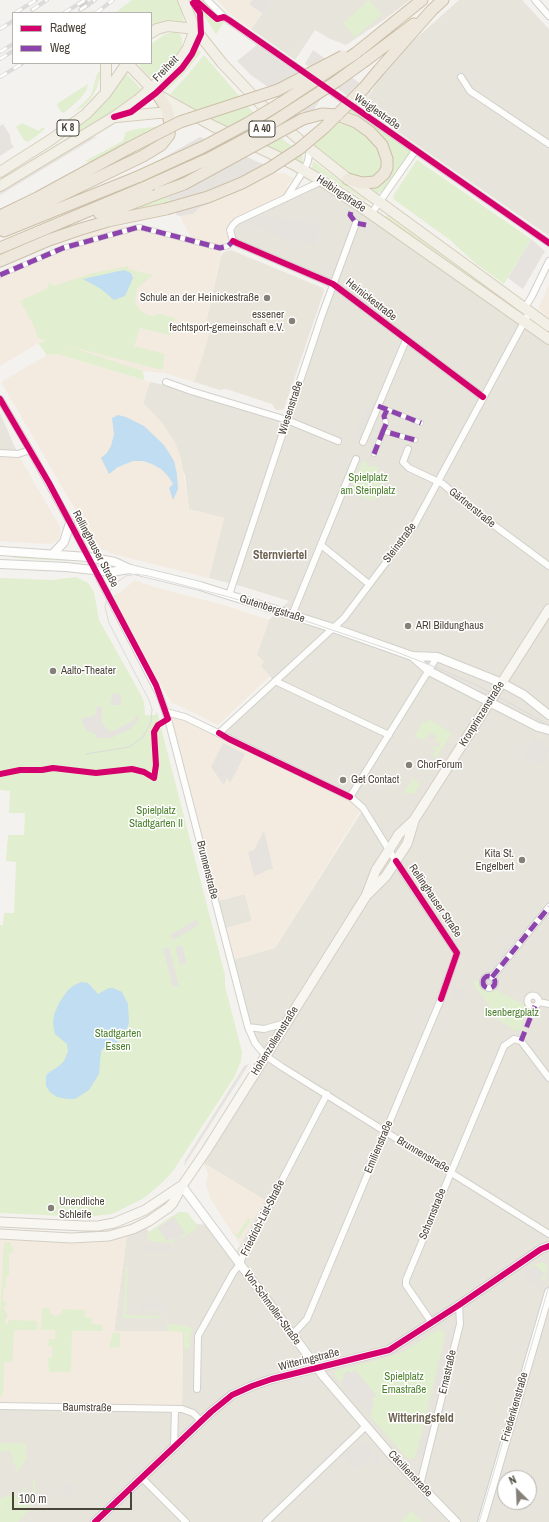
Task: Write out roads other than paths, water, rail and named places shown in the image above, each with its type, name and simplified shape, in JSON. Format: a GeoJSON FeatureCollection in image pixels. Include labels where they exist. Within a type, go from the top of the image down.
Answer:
{"type":"FeatureCollection","features":[{"type":"Feature","properties":{"kind":"highway","name":"A 40"},"geometry":{"type":"LineString","coordinates":[[0,232],[140,176],[203,147],[248,123],[288,99],[358,51],[422,0]]}},
{"type":"Feature","properties":{"kind":"highway","name":"A 40"},"geometry":{"type":"LineString","coordinates":[[0,248],[75,218],[208,159],[254,134],[337,81],[432,10],[442,0]]}},
{"type":"Feature","properties":{"kind":"highway"},"geometry":{"type":"LineString","coordinates":[[0,261],[49,240],[81,229],[108,221],[166,209],[208,197],[242,183],[282,160],[299,149],[325,127],[364,88],[432,10]]}},
{"type":"Feature","properties":{"kind":"highway"},"geometry":{"type":"LineString","coordinates":[[0,216],[180,122],[278,90],[308,76],[333,60],[358,51]]}},
{"type":"Feature","properties":{"kind":"highway"},"geometry":{"type":"LineString","coordinates":[[0,229],[12,219],[157,148],[167,139],[170,132],[170,124],[168,113],[155,92]]}},
{"type":"Feature","properties":{"kind":"highway"},"geometry":{"type":"LineString","coordinates":[[75,218],[120,208],[184,184],[303,119],[322,114],[338,115],[356,122],[370,132],[382,145],[388,159],[387,168],[384,174],[375,182],[362,183],[348,179]]}},
{"type":"Feature","properties":{"kind":"main road","name":"Helbingstraße"},"geometry":{"type":"LineString","coordinates":[[183,0],[195,29],[222,63],[273,117],[348,179],[526,314],[549,339]]}},
{"type":"Feature","properties":{"kind":"main road"},"geometry":{"type":"LineString","coordinates":[[152,32],[157,29],[168,26],[195,29]]}},
{"type":"Feature","properties":{"kind":"main road","name":"Freiheit"},"geometry":{"type":"LineString","coordinates":[[0,186],[114,117],[136,102],[155,92],[186,51],[195,29]]}},
{"type":"Feature","properties":{"kind":"main road"},"geometry":{"type":"LineString","coordinates":[[106,64],[106,93]]}},
{"type":"Feature","properties":{"kind":"main road","name":"K 8"},"geometry":{"type":"LineString","coordinates":[[0,172],[67,129],[86,114],[106,93],[126,64]]}},
{"type":"Feature","properties":{"kind":"main road","name":"Helbingstraße"},"geometry":{"type":"LineString","coordinates":[[128,64],[155,92],[225,133],[304,170],[526,314],[549,326]]}},
{"type":"Feature","properties":{"kind":"main road"},"geometry":{"type":"LineString","coordinates":[[114,117],[189,113]]}},
{"type":"Feature","properties":{"kind":"main road","name":"Kronprinzenstraße"},"geometry":{"type":"LineString","coordinates":[[389,850],[399,834],[414,820],[549,609]]}},
{"type":"Feature","properties":{"kind":"main road","name":"Kronprinzenstraße"},"geometry":{"type":"LineString","coordinates":[[396,861],[407,844],[414,820]]}},
{"type":"Feature","properties":{"kind":"main road","name":"Hohenzollernstraße"},"geometry":{"type":"LineString","coordinates":[[0,1234],[71,1238],[97,1238],[116,1235],[141,1225],[173,1203],[182,1186],[206,1151],[366,896],[376,870],[389,850]]}},
{"type":"Feature","properties":{"kind":"main road","name":"Hohenzollernstraße"},"geometry":{"type":"LineString","coordinates":[[366,896],[386,876],[396,861]]}},
{"type":"Feature","properties":{"kind":"main road","name":"Hohenzollernstraße"},"geometry":{"type":"LineString","coordinates":[[0,1222],[71,1226],[104,1225],[129,1218],[145,1210],[182,1186]]}},
{"type":"Feature","properties":{"kind":"street","name":"Weiglestraße"},"geometry":{"type":"LineString","coordinates":[[208,0],[224,17],[549,243]]}},
{"type":"Feature","properties":{"kind":"street"},"geometry":{"type":"LineString","coordinates":[[535,0],[549,16]]}},
{"type":"Feature","properties":{"kind":"street"},"geometry":{"type":"LineString","coordinates":[[461,77],[470,91],[549,144]]}},
{"type":"Feature","properties":{"kind":"street"},"geometry":{"type":"LineString","coordinates":[[285,199],[308,162],[310,149]]}},
{"type":"Feature","properties":{"kind":"street"},"geometry":{"type":"LineString","coordinates":[[371,214],[415,151]]}},
{"type":"Feature","properties":{"kind":"street"},"geometry":{"type":"LineString","coordinates":[[0,275],[63,248],[139,227],[220,248],[228,246],[234,241],[230,230],[235,223],[322,181]]}},
{"type":"Feature","properties":{"kind":"street","name":"Wiesenstraße"},"geometry":{"type":"LineString","coordinates":[[229,595],[333,284],[356,223]]}},
{"type":"Feature","properties":{"kind":"street","name":"Heinickestraße"},"geometry":{"type":"LineString","coordinates":[[234,241],[333,284],[483,397]]}},
{"type":"Feature","properties":{"kind":"street","name":"Steinstraße"},"geometry":{"type":"LineString","coordinates":[[218,733],[344,618],[415,524],[526,314],[532,296],[549,261]]}},
{"type":"Feature","properties":{"kind":"street"},"geometry":{"type":"LineString","coordinates":[[364,442],[406,340]]}},
{"type":"Feature","properties":{"kind":"street"},"geometry":{"type":"LineString","coordinates":[[166,382],[288,420],[338,441]]}},
{"type":"Feature","properties":{"kind":"street","name":"Rellinghauser Straße"},"geometry":{"type":"LineString","coordinates":[[0,399],[30,450],[88,556],[156,685],[166,712],[185,717],[350,797],[363,808],[457,953]]}},
{"type":"Feature","properties":{"kind":"street"},"geometry":{"type":"LineString","coordinates":[[378,406],[421,423]]}},
{"type":"Feature","properties":{"kind":"street"},"geometry":{"type":"LineString","coordinates":[[374,454],[386,424],[384,416],[387,410]]}},
{"type":"Feature","properties":{"kind":"street"},"geometry":{"type":"LineString","coordinates":[[383,431],[415,440]]}},
{"type":"Feature","properties":{"kind":"street","name":"Gärtnerstraße"},"geometry":{"type":"LineString","coordinates":[[408,449],[404,457],[404,462],[409,468],[438,481],[549,566]]}},
{"type":"Feature","properties":{"kind":"street"},"geometry":{"type":"LineString","coordinates":[[0,453],[18,454],[30,450]]}},
{"type":"Feature","properties":{"kind":"street"},"geometry":{"type":"LineString","coordinates":[[292,615],[356,459]]}},
{"type":"Feature","properties":{"kind":"street"},"geometry":{"type":"LineString","coordinates":[[53,554],[64,542],[70,523]]}},
{"type":"Feature","properties":{"kind":"street"},"geometry":{"type":"LineString","coordinates":[[321,545],[369,584]]}},
{"type":"Feature","properties":{"kind":"street"},"geometry":{"type":"LineString","coordinates":[[0,551],[88,556],[115,562],[130,569]]}},
{"type":"Feature","properties":{"kind":"street"},"geometry":{"type":"LineString","coordinates":[[0,564],[66,567],[112,572],[130,569]]}},
{"type":"Feature","properties":{"kind":"street","name":"Gutenbergstraße"},"geometry":{"type":"LineString","coordinates":[[130,569],[179,580],[229,595],[333,628],[412,656],[437,657],[502,683],[524,695],[549,715]]}},
{"type":"Feature","properties":{"kind":"street","name":"Gutenbergstraße"},"geometry":{"type":"LineString","coordinates":[[412,656],[429,672],[538,727],[549,730]]}},
{"type":"Feature","properties":{"kind":"street"},"geometry":{"type":"LineString","coordinates":[[350,797],[437,657]]}},
{"type":"Feature","properties":{"kind":"street"},"geometry":{"type":"LineString","coordinates":[[275,681],[389,735]]}},
{"type":"Feature","properties":{"kind":"street","name":"Brunnenstraße"},"geometry":{"type":"LineString","coordinates":[[166,712],[248,1027],[255,1043],[266,1056],[549,1234]]}},
{"type":"Feature","properties":{"kind":"street"},"geometry":{"type":"LineString","coordinates":[[492,977],[549,907]]}},
{"type":"Feature","properties":{"kind":"street","name":"Emilienstraße"},"geometry":{"type":"LineString","coordinates":[[292,1335],[307,1319],[441,1000],[457,953]]}},
{"type":"Feature","properties":{"kind":"street"},"geometry":{"type":"LineString","coordinates":[[539,1002],[549,1004]]}},
{"type":"Feature","properties":{"kind":"street"},"geometry":{"type":"LineString","coordinates":[[248,1027],[264,1029],[286,1023]]}},
{"type":"Feature","properties":{"kind":"street","name":"Schornstraße"},"geometry":{"type":"LineString","coordinates":[[432,1323],[406,1285],[406,1280],[504,1046],[514,1038],[521,1041],[549,1078]]}},
{"type":"Feature","properties":{"kind":"street","name":"Friedrich-List-Straße"},"geometry":{"type":"LineString","coordinates":[[197,1389],[198,1336],[233,1273],[240,1264],[243,1255],[327,1094]]}},
{"type":"Feature","properties":{"kind":"street","name":"Von-Schmoller-Straße"},"geometry":{"type":"LineString","coordinates":[[182,1186],[317,1368],[366,1426]]}},
{"type":"Feature","properties":{"kind":"street","name":"Witteringstraße"},"geometry":{"type":"LineString","coordinates":[[95,1522],[224,1400],[241,1390],[268,1380],[389,1350],[432,1323],[541,1249],[549,1246]]}},
{"type":"Feature","properties":{"kind":"street","name":"Friederikenstraße"},"geometry":{"type":"LineString","coordinates":[[482,1522],[549,1292]]}},
{"type":"Feature","properties":{"kind":"street","name":"Ernastraße"},"geometry":{"type":"LineString","coordinates":[[420,1485],[460,1324],[459,1305]]}},
{"type":"Feature","properties":{"kind":"street","name":"Baumstraße"},"geometry":{"type":"LineString","coordinates":[[0,1406],[175,1409],[188,1410],[202,1421]]}},
{"type":"Feature","properties":{"kind":"street"},"geometry":{"type":"LineString","coordinates":[[174,1446],[175,1409]]}},
{"type":"Feature","properties":{"kind":"street"},"geometry":{"type":"LineString","coordinates":[[266,1522],[366,1426]]}},
{"type":"Feature","properties":{"kind":"street","name":"Cäcilienstraße"},"geometry":{"type":"LineString","coordinates":[[366,1426],[456,1522]]}},
{"type":"Feature","properties":{"kind":"street"},"geometry":{"type":"LineString","coordinates":[[142,1478],[186,1522]]}},
{"type":"Feature","properties":{"kind":"water"},"geometry":{"type":"Polygon","coordinates":[[[124,270],[131,273],[133,278],[125,296],[114,300],[101,289],[83,279],[124,270]]]}},
{"type":"Feature","properties":{"kind":"water"},"geometry":{"type":"Polygon","coordinates":[[[118,415],[126,417],[144,426],[164,445],[174,461],[177,474],[178,489],[173,500],[169,488],[173,484],[161,469],[152,464],[143,461],[133,461],[118,467],[109,474],[101,458],[107,453],[111,446],[114,434],[112,418],[118,415]]]}},
{"type":"Feature","properties":{"kind":"water"},"geometry":{"type":"Polygon","coordinates":[[[81,982],[88,983],[98,994],[109,988],[122,992],[128,1004],[129,1023],[124,1036],[119,1041],[113,1046],[104,1048],[101,1051],[99,1074],[89,1090],[75,1099],[67,1099],[57,1097],[50,1092],[46,1086],[46,1077],[47,1074],[64,1061],[68,1051],[67,1044],[55,1034],[53,1024],[54,1015],[59,1003],[68,990],[81,982]]]}},
{"type":"Feature","properties":{"kind":"tunnel"},"geometry":{"type":"LineString","coordinates":[[81,0],[88,12]]}},
{"type":"Feature","properties":{"kind":"tram line"},"geometry":{"type":"LineString","coordinates":[[86,754],[129,747],[143,737],[151,722],[152,709],[149,700],[109,623],[105,607],[108,594],[116,583],[126,576],[136,574],[229,597],[291,616],[394,651],[445,671],[480,687],[549,726]]}},
{"type":"Feature","properties":{"kind":"tram line"},"geometry":{"type":"LineString","coordinates":[[479,1522],[549,1286]]}},
{"type":"Feature","properties":{"kind":"railway"},"geometry":{"type":"LineString","coordinates":[[17,12],[36,0]]}},
{"type":"Feature","properties":{"kind":"railway"},"geometry":{"type":"LineString","coordinates":[[32,10],[47,0]]}},
{"type":"Feature","properties":{"kind":"railway"},"geometry":{"type":"LineString","coordinates":[[66,12],[85,0]]}},
{"type":"Feature","properties":{"kind":"railway"},"geometry":{"type":"LineString","coordinates":[[80,10],[95,0]]}},
{"type":"Feature","properties":{"kind":"railway"},"geometry":{"type":"LineString","coordinates":[[97,12],[113,0]]}},
{"type":"Feature","properties":{"kind":"railway"},"geometry":{"type":"LineString","coordinates":[[0,29],[12,22]]}},
{"type":"Feature","properties":{"kind":"railway"},"geometry":{"type":"LineString","coordinates":[[0,52],[12,45]]}},
{"type":"Feature","properties":{"kind":"railway"},"geometry":{"type":"LineString","coordinates":[[0,59],[12,52]]}},
{"type":"Feature","properties":{"kind":"railway"},"geometry":{"type":"LineString","coordinates":[[0,77],[21,64]]}},
{"type":"Feature","properties":{"kind":"place","name":"Schule an der Heinickestraße"},"geometry":{"type":"Point","coordinates":[267,298]}},
{"type":"Feature","properties":{"kind":"place","name":"essener fechtsport-gemeinschaft e.V."},"geometry":{"type":"Point","coordinates":[292,321]}},
{"type":"Feature","properties":{"kind":"place","name":"ARI Bildunghaus"},"geometry":{"type":"Point","coordinates":[408,626]}},
{"type":"Feature","properties":{"kind":"place","name":"Aalto-Theater"},"geometry":{"type":"Point","coordinates":[53,671]}},
{"type":"Feature","properties":{"kind":"place","name":"ChorForum"},"geometry":{"type":"Point","coordinates":[409,765]}},
{"type":"Feature","properties":{"kind":"place","name":"Get Contact"},"geometry":{"type":"Point","coordinates":[343,780]}},
{"type":"Feature","properties":{"kind":"place","name":"Kita St. Engelbert"},"geometry":{"type":"Point","coordinates":[522,860]}},
{"type":"Feature","properties":{"kind":"place","name":"Unendliche Schleife"},"geometry":{"type":"Point","coordinates":[51,1208]}},
{"type":"Feature","properties":{"kind":"district","name":"Sternviertel"},"geometry":{"type":"Point","coordinates":[280,556]}},
{"type":"Feature","properties":{"kind":"district","name":"Witteringsfeld"},"geometry":{"type":"Point","coordinates":[421,1419]}},
{"type":"Feature","properties":{"kind":"park label","name":"Spielplatz am Steinplatz"},"geometry":{"type":"Point","coordinates":[368,484]}},
{"type":"Feature","properties":{"kind":"park label","name":"Spielplatz Stadtgarten II"},"geometry":{"type":"Point","coordinates":[156,817]}},
{"type":"Feature","properties":{"kind":"park label","name":"Isenbergplatz"},"geometry":{"type":"Point","coordinates":[512,1013]}},
{"type":"Feature","properties":{"kind":"park label","name":"Stadtgarten Essen"},"geometry":{"type":"Point","coordinates":[118,1040]}},
{"type":"Feature","properties":{"kind":"park label","name":"Spielplatz Ernastraße"},"geometry":{"type":"Point","coordinates":[404,1383]}}]}
